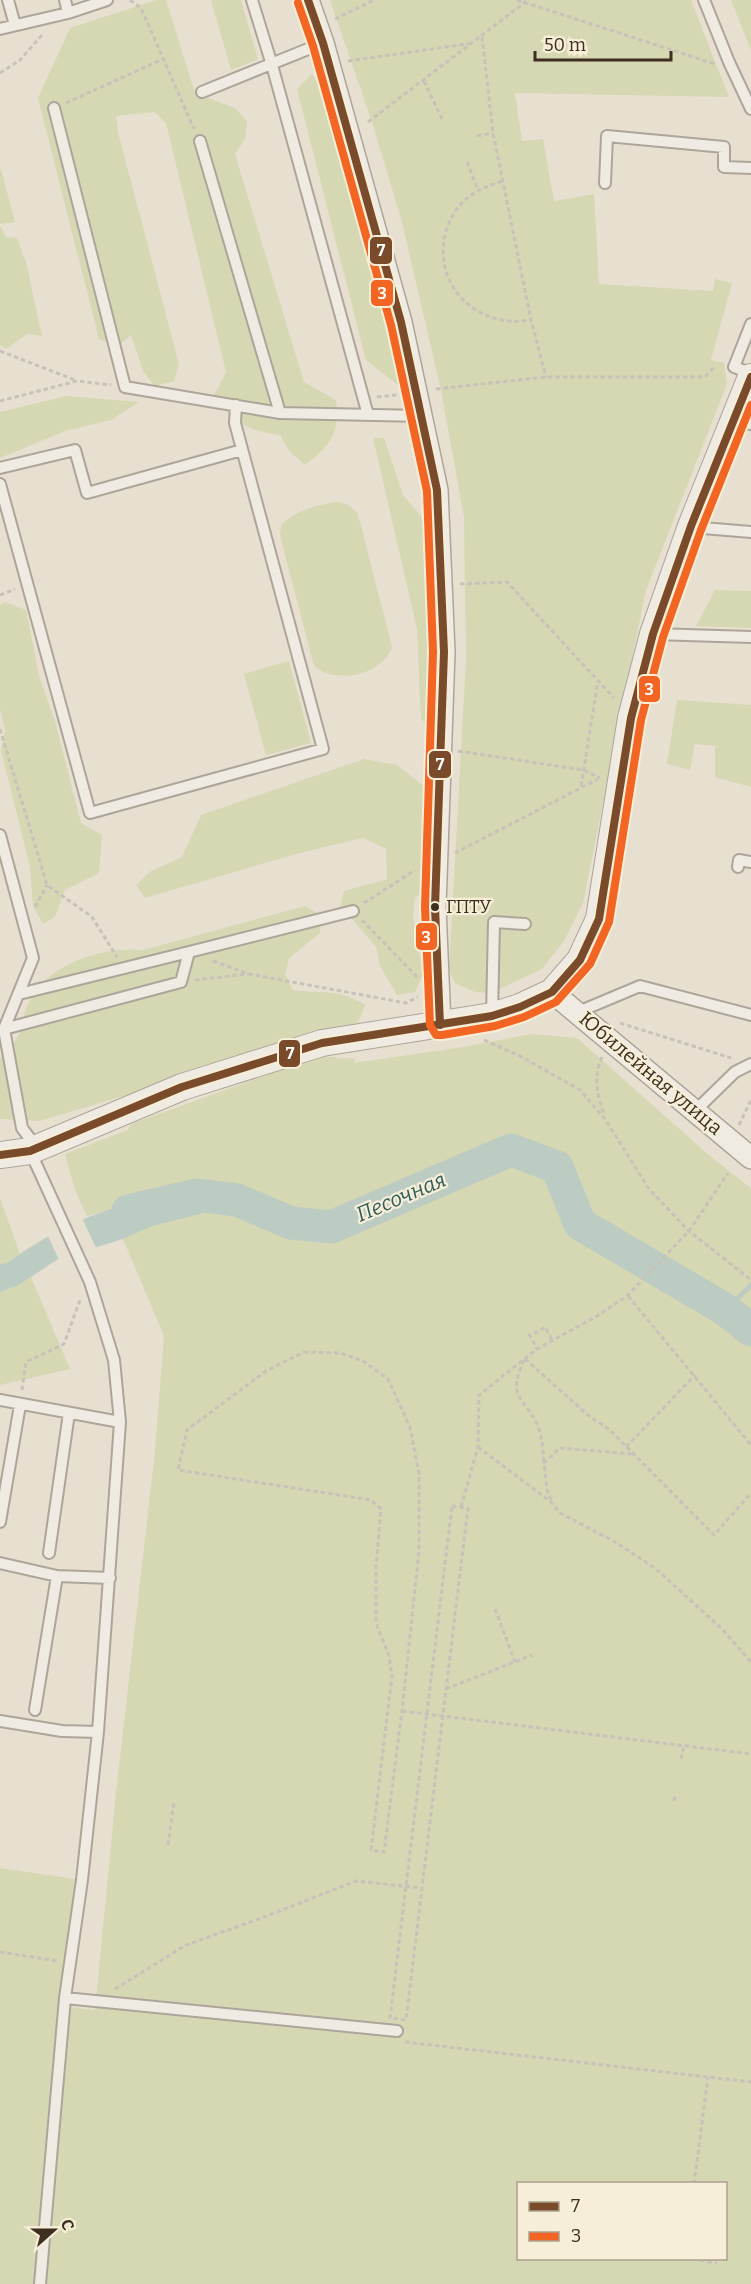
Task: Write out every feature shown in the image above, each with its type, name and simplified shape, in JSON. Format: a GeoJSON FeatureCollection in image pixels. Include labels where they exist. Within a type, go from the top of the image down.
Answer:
{"type":"FeatureCollection","features":[{"type":"Feature","properties":{"kind":"street"},"geometry":{"type":"LineString","coordinates":[[308,0],[401,322],[423,416],[437,490],[444,652],[435,907],[440,1026]]}},
{"type":"Feature","properties":{"kind":"street"},"geometry":{"type":"LineString","coordinates":[[0,1155],[34,1150],[182,1087],[322,1043],[492,1016],[552,992],[580,960],[599,919],[631,718],[653,634],[691,526],[742,423],[748,374]]}},
{"type":"Feature","properties":{"kind":"street","name":"Юбилейная улица"},"geometry":{"type":"LineString","coordinates":[[552,992],[579,1012],[610,1029],[695,1111],[751,1158]]}},
{"type":"Feature","properties":{"kind":"lane"},"geometry":{"type":"LineString","coordinates":[[8,0],[15,26]]}},
{"type":"Feature","properties":{"kind":"lane"},"geometry":{"type":"LineString","coordinates":[[65,0],[68,13]]}},
{"type":"Feature","properties":{"kind":"lane"},"geometry":{"type":"LineString","coordinates":[[0,29],[68,13],[107,0]]}},
{"type":"Feature","properties":{"kind":"lane"},"geometry":{"type":"LineString","coordinates":[[252,0],[368,415]]}},
{"type":"Feature","properties":{"kind":"lane"},"geometry":{"type":"LineString","coordinates":[[704,0],[751,109]]}},
{"type":"Feature","properties":{"kind":"lane"},"geometry":{"type":"LineString","coordinates":[[202,92],[322,43]]}},
{"type":"Feature","properties":{"kind":"lane"},"geometry":{"type":"LineString","coordinates":[[54,108],[124,387],[280,413],[423,416]]}},
{"type":"Feature","properties":{"kind":"lane"},"geometry":{"type":"LineString","coordinates":[[605,183],[607,136],[724,147],[724,167],[751,168]]}},
{"type":"Feature","properties":{"kind":"lane"},"geometry":{"type":"LineString","coordinates":[[200,141],[280,413]]}},
{"type":"Feature","properties":{"kind":"lane"},"geometry":{"type":"LineString","coordinates":[[748,374],[734,367],[751,324]]}},
{"type":"Feature","properties":{"kind":"lane"},"geometry":{"type":"LineString","coordinates":[[0,484],[90,813],[323,749],[235,423],[236,405]]}},
{"type":"Feature","properties":{"kind":"lane"},"geometry":{"type":"LineString","coordinates":[[0,468],[75,450],[87,494],[242,450]]}},
{"type":"Feature","properties":{"kind":"lane"},"geometry":{"type":"LineString","coordinates":[[691,526],[751,532]]}},
{"type":"Feature","properties":{"kind":"lane"},"geometry":{"type":"LineString","coordinates":[[653,634],[751,637]]}},
{"type":"Feature","properties":{"kind":"lane"},"geometry":{"type":"LineString","coordinates":[[0,835],[33,958],[4,1029],[22,1128],[34,1150],[53,1201],[90,1282],[114,1360],[120,1422],[98,1732],[82,1880],[65,1998],[40,2284]]}},
{"type":"Feature","properties":{"kind":"lane"},"geometry":{"type":"LineString","coordinates":[[738,867],[739,860],[751,862]]}},
{"type":"Feature","properties":{"kind":"lane"},"geometry":{"type":"LineString","coordinates":[[19,994],[353,910]]}},
{"type":"Feature","properties":{"kind":"lane"},"geometry":{"type":"LineString","coordinates":[[492,1016],[494,922],[525,924]]}},
{"type":"Feature","properties":{"kind":"lane"},"geometry":{"type":"LineString","coordinates":[[4,1029],[181,982],[189,952]]}},
{"type":"Feature","properties":{"kind":"lane"},"geometry":{"type":"LineString","coordinates":[[579,1012],[640,987],[751,1015]]}},
{"type":"Feature","properties":{"kind":"lane"},"geometry":{"type":"LineString","coordinates":[[695,1111],[735,1072],[751,1064]]}},
{"type":"Feature","properties":{"kind":"lane"},"geometry":{"type":"LineString","coordinates":[[0,1400],[120,1422]]}},
{"type":"Feature","properties":{"kind":"lane"},"geometry":{"type":"LineString","coordinates":[[0,1522],[20,1405]]}},
{"type":"Feature","properties":{"kind":"lane"},"geometry":{"type":"LineString","coordinates":[[49,1553],[69,1413]]}},
{"type":"Feature","properties":{"kind":"lane"},"geometry":{"type":"LineString","coordinates":[[0,1566],[57,1576],[110,1578]]}},
{"type":"Feature","properties":{"kind":"lane"},"geometry":{"type":"LineString","coordinates":[[35,1710],[57,1576]]}},
{"type":"Feature","properties":{"kind":"lane"},"geometry":{"type":"LineString","coordinates":[[0,1721],[62,1731],[98,1732]]}},
{"type":"Feature","properties":{"kind":"lane"},"geometry":{"type":"LineString","coordinates":[[65,1998],[397,2031]]}},
{"type":"Feature","properties":{"kind":"path"},"geometry":{"type":"LineString","coordinates":[[130,0],[141,8],[200,141]]}},
{"type":"Feature","properties":{"kind":"path"},"geometry":{"type":"LineString","coordinates":[[334,20],[374,0]]}},
{"type":"Feature","properties":{"kind":"path"},"geometry":{"type":"LineString","coordinates":[[517,0],[527,1],[720,66]]}},
{"type":"Feature","properties":{"kind":"path"},"geometry":{"type":"LineString","coordinates":[[368,122],[527,1]]}},
{"type":"Feature","properties":{"kind":"path"},"geometry":{"type":"LineString","coordinates":[[0,73],[20,60],[42,36],[45,18]]}},
{"type":"Feature","properties":{"kind":"path"},"geometry":{"type":"LineString","coordinates":[[482,37],[493,132],[502,181],[531,320],[546,377]]}},
{"type":"Feature","properties":{"kind":"path"},"geometry":{"type":"LineString","coordinates":[[348,61],[474,43]]}},
{"type":"Feature","properties":{"kind":"path"},"geometry":{"type":"LineString","coordinates":[[54,108],[163,59]]}},
{"type":"Feature","properties":{"kind":"path"},"geometry":{"type":"LineString","coordinates":[[424,81],[442,119]]}},
{"type":"Feature","properties":{"kind":"path"},"geometry":{"type":"LineString","coordinates":[[477,136],[493,132]]}},
{"type":"Feature","properties":{"kind":"path"},"geometry":{"type":"LineString","coordinates":[[467,162],[478,190]]}},
{"type":"Feature","properties":{"kind":"path"},"geometry":{"type":"LineString","coordinates":[[502,181],[478,190],[463,201],[448,225],[444,239],[443,255],[446,270],[452,286],[463,300],[477,311],[490,318],[505,321],[531,320]]}},
{"type":"Feature","properties":{"kind":"path"},"geometry":{"type":"LineString","coordinates":[[0,351],[77,381],[124,387]]}},
{"type":"Feature","properties":{"kind":"path"},"geometry":{"type":"LineString","coordinates":[[436,389],[546,377],[705,377],[714,367]]}},
{"type":"Feature","properties":{"kind":"path"},"geometry":{"type":"LineString","coordinates":[[0,401],[77,381]]}},
{"type":"Feature","properties":{"kind":"path"},"geometry":{"type":"LineString","coordinates":[[364,399],[405,394]]}},
{"type":"Feature","properties":{"kind":"path"},"geometry":{"type":"LineString","coordinates":[[460,584],[507,582],[617,702]]}},
{"type":"Feature","properties":{"kind":"path"},"geometry":{"type":"LineString","coordinates":[[581,786],[598,681]]}},
{"type":"Feature","properties":{"kind":"path"},"geometry":{"type":"LineString","coordinates":[[0,729],[47,885],[92,917],[119,959],[133,966]]}},
{"type":"Feature","properties":{"kind":"path"},"geometry":{"type":"LineString","coordinates":[[450,856],[600,778],[584,770],[457,751]]}},
{"type":"Feature","properties":{"kind":"path"},"geometry":{"type":"LineString","coordinates":[[415,870],[353,910],[424,984]]}},
{"type":"Feature","properties":{"kind":"path"},"geometry":{"type":"LineString","coordinates":[[189,952],[249,974],[406,1003],[417,999],[420,992]]}},
{"type":"Feature","properties":{"kind":"path"},"geometry":{"type":"LineString","coordinates":[[181,982],[249,974]]}},
{"type":"Feature","properties":{"kind":"path"},"geometry":{"type":"LineString","coordinates":[[605,1119],[596,1092],[598,1065],[610,1029],[751,1064]]}},
{"type":"Feature","properties":{"kind":"path"},"geometry":{"type":"LineString","coordinates":[[478,1038],[520,1056],[580,1090],[605,1119],[649,1189],[689,1231],[751,1280]]}},
{"type":"Feature","properties":{"kind":"path"},"geometry":{"type":"LineString","coordinates":[[736,1132],[751,1100]]}},
{"type":"Feature","properties":{"kind":"path"},"geometry":{"type":"LineString","coordinates":[[461,1507],[478,1447],[479,1395],[537,1349],[597,1316],[627,1296],[689,1231],[728,1173]]}},
{"type":"Feature","properties":{"kind":"path"},"geometry":{"type":"LineString","coordinates":[[627,1296],[751,1445]]}},
{"type":"Feature","properties":{"kind":"path"},"geometry":{"type":"LineString","coordinates":[[20,1405],[26,1362],[64,1344],[80,1299]]}},
{"type":"Feature","properties":{"kind":"path"},"geometry":{"type":"LineString","coordinates":[[535,1331],[536,1333],[545,1327],[552,1340]]}},
{"type":"Feature","properties":{"kind":"path"},"geometry":{"type":"LineString","coordinates":[[529,1334],[537,1349]]}},
{"type":"Feature","properties":{"kind":"path"},"geometry":{"type":"LineString","coordinates":[[304,1352],[340,1353],[363,1361],[388,1379],[410,1427],[419,1474],[419,1551],[402,1711],[384,1852],[371,1850],[392,1676],[389,1656],[376,1623],[376,1567],[381,1509],[371,1500],[178,1470],[188,1430],[266,1371],[304,1352]]}},
{"type":"Feature","properties":{"kind":"path"},"geometry":{"type":"LineString","coordinates":[[525,1359],[589,1416],[610,1430],[714,1535],[751,1493]]}},
{"type":"Feature","properties":{"kind":"path"},"geometry":{"type":"LineString","coordinates":[[525,1359],[515,1382],[518,1397],[539,1429],[543,1442],[547,1490],[551,1502]]}},
{"type":"Feature","properties":{"kind":"path"},"geometry":{"type":"LineString","coordinates":[[626,1447],[695,1375]]}},
{"type":"Feature","properties":{"kind":"path"},"geometry":{"type":"LineString","coordinates":[[478,1447],[551,1502],[560,1513],[617,1543],[656,1569],[721,1629],[751,1662]]}},
{"type":"Feature","properties":{"kind":"path"},"geometry":{"type":"LineString","coordinates":[[544,1463],[560,1449],[633,1454]]}},
{"type":"Feature","properties":{"kind":"path"},"geometry":{"type":"LineString","coordinates":[[390,2018],[452,1506],[461,1507],[468,1508],[406,2020]]}},
{"type":"Feature","properties":{"kind":"path"},"geometry":{"type":"LineString","coordinates":[[495,1609],[515,1662]]}},
{"type":"Feature","properties":{"kind":"path"},"geometry":{"type":"LineString","coordinates":[[446,1689],[532,1655]]}},
{"type":"Feature","properties":{"kind":"path"},"geometry":{"type":"LineString","coordinates":[[402,1711],[751,1754]]}},
{"type":"Feature","properties":{"kind":"path"},"geometry":{"type":"LineString","coordinates":[[681,1759],[684,1746]]}},
{"type":"Feature","properties":{"kind":"path"},"geometry":{"type":"LineString","coordinates":[[168,1845],[174,1801]]}},
{"type":"Feature","properties":{"kind":"path"},"geometry":{"type":"LineString","coordinates":[[96,2002],[186,1945],[356,1881],[422,1888]]}},
{"type":"Feature","properties":{"kind":"path"},"geometry":{"type":"LineString","coordinates":[[0,1952],[70,1963]]}},
{"type":"Feature","properties":{"kind":"path"},"geometry":{"type":"LineString","coordinates":[[397,2031],[396,2041],[751,2082]]}},
{"type":"Feature","properties":{"kind":"path"},"geometry":{"type":"LineString","coordinates":[[694,2182],[708,2077]]}},
{"type":"Feature","properties":{"kind":"path"},"geometry":{"type":"LineString","coordinates":[[693,2260],[717,2263]]}},
{"type":"Feature","properties":{"kind":"green space"},"geometry":{"type":"Polygon","coordinates":[[[156,0],[166,0],[195,93],[235,108],[247,121],[245,139],[235,154],[304,382],[336,400],[336,421],[332,437],[327,445],[305,465],[290,452],[280,435],[242,424],[227,412],[214,395],[226,372],[166,123],[155,112],[116,116],[119,136],[179,364],[174,381],[155,386],[143,371],[131,335],[117,347],[99,339],[38,98],[70,28],[156,0]]]}},
{"type":"Feature","properties":{"kind":"green space"},"geometry":{"type":"Polygon","coordinates":[[[211,0],[241,0],[258,59],[231,70],[211,0]]]}},
{"type":"Feature","properties":{"kind":"green space"},"geometry":{"type":"Polygon","coordinates":[[[330,0],[691,0],[729,97],[515,93],[522,141],[543,139],[554,201],[594,194],[599,284],[713,291],[715,279],[732,283],[711,360],[724,363],[727,384],[646,590],[583,903],[564,941],[542,969],[491,993],[475,992],[455,983],[449,970],[466,660],[464,517],[441,390],[402,222],[372,122],[330,0]]]}},
{"type":"Feature","properties":{"kind":"green space"},"geometry":{"type":"Polygon","coordinates":[[[731,0],[751,0],[751,50],[731,0]]]}},
{"type":"Feature","properties":{"kind":"green space"},"geometry":{"type":"Polygon","coordinates":[[[312,74],[337,117],[390,348],[403,389],[366,360],[297,89],[312,74]]]}},
{"type":"Feature","properties":{"kind":"green space"},"geometry":{"type":"Polygon","coordinates":[[[0,168],[2,173],[15,222],[0,224],[0,168]]]}},
{"type":"Feature","properties":{"kind":"green space"},"geometry":{"type":"Polygon","coordinates":[[[0,225],[6,237],[17,238],[26,262],[42,336],[27,334],[6,349],[0,345],[0,225]]]}},
{"type":"Feature","properties":{"kind":"green space"},"geometry":{"type":"Polygon","coordinates":[[[66,396],[139,402],[111,420],[65,431],[0,458],[0,412],[66,396]]]}},
{"type":"Feature","properties":{"kind":"green space"},"geometry":{"type":"Polygon","coordinates":[[[373,438],[384,438],[403,495],[421,516],[440,602],[432,729],[421,719],[417,629],[373,438]]]}},
{"type":"Feature","properties":{"kind":"green space"},"geometry":{"type":"Polygon","coordinates":[[[338,502],[349,505],[358,514],[392,647],[387,657],[379,664],[358,674],[346,676],[323,672],[314,666],[280,536],[281,525],[300,512],[338,502]]]}},
{"type":"Feature","properties":{"kind":"green space"},"geometry":{"type":"Polygon","coordinates":[[[715,590],[751,591],[751,628],[696,626],[715,590]]]}},
{"type":"Feature","properties":{"kind":"green space"},"geometry":{"type":"Polygon","coordinates":[[[5,602],[26,610],[39,676],[55,721],[81,823],[102,835],[99,873],[65,890],[55,917],[43,924],[33,906],[30,867],[1,750],[5,730],[0,710],[0,605],[5,602]]]}},
{"type":"Feature","properties":{"kind":"green space"},"geometry":{"type":"Polygon","coordinates":[[[289,661],[311,743],[266,755],[244,674],[289,661]]]}},
{"type":"Feature","properties":{"kind":"green space"},"geometry":{"type":"Polygon","coordinates":[[[677,700],[751,705],[751,787],[715,777],[715,746],[695,744],[690,770],[667,764],[677,700]]]}},
{"type":"Feature","properties":{"kind":"green space"},"geometry":{"type":"Polygon","coordinates":[[[364,759],[397,765],[429,790],[437,808],[433,882],[415,898],[413,916],[423,975],[415,992],[397,995],[380,966],[376,947],[354,921],[340,909],[344,891],[387,879],[386,849],[363,838],[300,853],[145,898],[136,885],[149,872],[182,857],[201,815],[364,759]]]}},
{"type":"Feature","properties":{"kind":"green space"},"geometry":{"type":"Polygon","coordinates":[[[305,906],[321,915],[320,933],[289,958],[285,975],[293,990],[338,994],[365,1005],[358,1022],[340,1031],[40,1121],[0,1119],[0,1059],[18,1037],[27,1006],[35,991],[61,969],[93,955],[110,951],[143,950],[305,906]]]}},
{"type":"Feature","properties":{"kind":"green space"},"geometry":{"type":"Polygon","coordinates":[[[531,1034],[577,1038],[710,1156],[751,1188],[751,2284],[0,2284],[0,1868],[82,1880],[74,1932],[70,2007],[95,2010],[116,1793],[155,1451],[164,1336],[123,1239],[126,1238],[111,1209],[87,1216],[75,1190],[65,1154],[128,1130],[131,1124],[319,1056],[355,1059],[354,1063],[463,1047],[531,1034]]]}},
{"type":"Feature","properties":{"kind":"green space"},"geometry":{"type":"Polygon","coordinates":[[[0,1198],[20,1254],[7,1263],[0,1264],[0,1198]]]}},
{"type":"Feature","properties":{"kind":"green space"},"geometry":{"type":"Polygon","coordinates":[[[31,1277],[70,1369],[0,1385],[0,1292],[19,1285],[31,1277]]]}},
{"type":"Feature","properties":{"kind":"shaded area"},"geometry":{"type":"Polygon","coordinates":[[[158,1196],[204,1213],[152,1226],[123,1239],[58,1259],[19,1285],[0,1292],[0,1264],[7,1263],[79,1221],[116,1207],[158,1196]]]}},
{"type":"Feature","properties":{"kind":"pier"},"geometry":{"type":"Polygon","coordinates":[[[81,1216],[97,1250],[60,1262],[47,1234],[81,1216]]]}},
{"type":"Feature","properties":{"kind":"waterway","name":"Песочная"},"geometry":{"type":"LineString","coordinates":[[128,1211],[196,1195],[237,1200],[291,1223],[331,1227],[511,1150],[557,1167],[580,1224],[726,1310],[751,1330]]}},
{"type":"Feature","properties":{"kind":"waterway"},"geometry":{"type":"LineString","coordinates":[[726,1310],[751,1285]]}},
{"type":"Feature","properties":{"kind":"transit line","name":"7"},"geometry":{"type":"LineString","coordinates":[[308,0],[323,43],[401,322],[437,490],[444,652],[435,907],[440,1025]]}},
{"type":"Feature","properties":{"kind":"transit line","name":"3"},"geometry":{"type":"LineString","coordinates":[[298,3],[313,46],[391,325],[427,491],[433,652],[425,907],[430,1025],[436,1035],[495,1026],[524,1017],[556,1002],[590,964],[609,922],[641,720],[663,637],[701,530],[751,405]]}},
{"type":"Feature","properties":{"kind":"transit line","name":"7"},"geometry":{"type":"LineString","coordinates":[[0,1155],[30,1151],[182,1087],[322,1043],[492,1016],[520,1007],[552,992],[580,960],[599,919],[631,718],[653,634],[691,526],[751,377]]}},
{"type":"Feature","properties":{"kind":"place","name":"ГПТУ"},"geometry":{"type":"Point","coordinates":[435,907]}}]}
